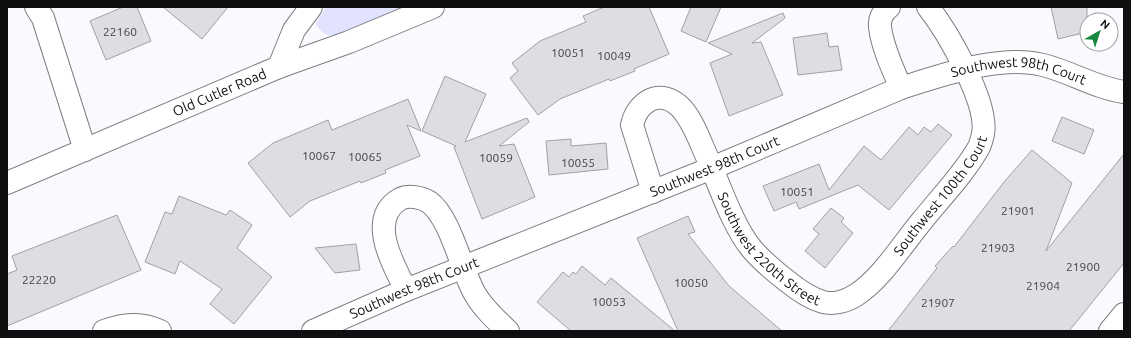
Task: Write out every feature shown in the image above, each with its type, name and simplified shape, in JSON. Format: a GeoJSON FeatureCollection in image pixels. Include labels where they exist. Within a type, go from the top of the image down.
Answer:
{"type":"FeatureCollection","features":[{"type":"Feature","properties":{"kind":"street"},"geometry":{"type":"LineString","coordinates":[[36,7],[43,18],[86,150]]}},
{"type":"Feature","properties":{"kind":"street"},"geometry":{"type":"LineString","coordinates":[[279,67],[294,30],[311,7]]}},
{"type":"Feature","properties":{"kind":"street","name":"Old Cutler Road"},"geometry":{"type":"LineString","coordinates":[[7,183],[279,67],[349,42],[433,7]]}},
{"type":"Feature","properties":{"kind":"street"},"geometry":{"type":"LineString","coordinates":[[888,7],[881,18],[880,27],[893,69],[901,88]]}},
{"type":"Feature","properties":{"kind":"street","name":"Southwest 100th Court"},"geometry":{"type":"LineString","coordinates":[[846,300],[866,287],[877,276],[953,182],[979,146],[984,132],[982,114],[976,92],[966,70],[928,7]]}},
{"type":"Feature","properties":{"kind":"street","name":"Southwest 98th Court"},"geometry":{"type":"LineString","coordinates":[[313,331],[406,290],[712,168],[901,88],[966,70],[1009,63],[1042,65],[1100,86],[1124,92]]}},
{"type":"Feature","properties":{"kind":"street","name":"Southwest 220th Street"},"geometry":{"type":"LineString","coordinates":[[653,192],[632,125],[639,108],[646,101],[657,97],[670,100],[680,106],[694,128],[742,235],[763,261],[800,292],[813,299],[826,303],[846,300]]}},
{"type":"Feature","properties":{"kind":"street"},"geometry":{"type":"LineString","coordinates":[[406,290],[388,250],[384,233],[384,220],[397,201],[404,197],[416,197],[430,203],[438,212],[444,221],[476,295],[508,331]]}},
{"type":"Feature","properties":{"kind":"street"},"geometry":{"type":"LineString","coordinates":[[1110,331],[1124,314]]}},
{"type":"Feature","properties":{"kind":"street"},"geometry":{"type":"LineString","coordinates":[[104,331],[121,325],[135,324],[160,331]]}},
{"type":"Feature","properties":{"kind":"shaded area"},"geometry":{"type":"Polygon","coordinates":[[[326,7],[405,7],[338,35],[327,35],[322,32],[316,23],[326,7]]]}},
{"type":"Feature","properties":{"kind":"building"},"geometry":{"type":"Polygon","coordinates":[[[123,7],[137,7],[151,41],[106,60],[90,21],[123,7]]]}},
{"type":"Feature","properties":{"kind":"building"},"geometry":{"type":"Polygon","coordinates":[[[163,7],[228,7],[202,39],[163,7]]]}},
{"type":"Feature","properties":{"kind":"building"},"geometry":{"type":"Polygon","coordinates":[[[604,7],[649,7],[669,54],[634,69],[635,71],[610,81],[609,79],[560,99],[538,115],[510,78],[518,71],[512,63],[540,41],[586,22],[583,16],[604,7]]]}},
{"type":"Feature","properties":{"kind":"building"},"geometry":{"type":"Polygon","coordinates":[[[691,7],[721,7],[706,42],[681,31],[691,7]]]}},
{"type":"Feature","properties":{"kind":"building"},"geometry":{"type":"Polygon","coordinates":[[[1051,7],[1087,7],[1087,12],[1079,12],[1079,34],[1058,39],[1051,7]]]}},
{"type":"Feature","properties":{"kind":"building"},"geometry":{"type":"Polygon","coordinates":[[[783,13],[785,18],[752,43],[761,42],[783,95],[729,116],[710,63],[732,54],[708,43],[783,13]]]}},
{"type":"Feature","properties":{"kind":"building"},"geometry":{"type":"Polygon","coordinates":[[[827,33],[829,47],[838,46],[842,70],[798,75],[793,38],[827,33]]]}},
{"type":"Feature","properties":{"kind":"building"},"geometry":{"type":"Polygon","coordinates":[[[445,76],[486,94],[465,142],[527,118],[529,122],[499,146],[514,144],[535,197],[482,219],[454,147],[456,146],[422,131],[445,76]]]}},
{"type":"Feature","properties":{"kind":"building"},"geometry":{"type":"Polygon","coordinates":[[[408,99],[421,131],[407,125],[420,156],[385,170],[386,173],[361,183],[360,181],[310,201],[290,217],[248,163],[273,143],[328,120],[332,130],[408,99]]]}},
{"type":"Feature","properties":{"kind":"building"},"geometry":{"type":"Polygon","coordinates":[[[1062,117],[1094,130],[1084,154],[1052,141],[1062,117]]]}},
{"type":"Feature","properties":{"kind":"building"},"geometry":{"type":"Polygon","coordinates":[[[938,124],[952,135],[889,210],[858,185],[799,209],[796,202],[774,211],[763,186],[819,164],[829,190],[864,146],[881,160],[909,127],[918,135],[924,127],[931,132],[938,124]]]}},
{"type":"Feature","properties":{"kind":"building"},"geometry":{"type":"Polygon","coordinates":[[[571,139],[571,146],[606,143],[608,169],[549,175],[546,141],[571,139]]]}},
{"type":"Feature","properties":{"kind":"building"},"geometry":{"type":"Polygon","coordinates":[[[1032,150],[1072,183],[1046,251],[1124,154],[1124,263],[1069,331],[888,331],[937,268],[935,266],[953,246],[954,247],[1004,182],[1032,150]]]}},
{"type":"Feature","properties":{"kind":"building"},"geometry":{"type":"Polygon","coordinates":[[[179,196],[226,215],[230,210],[252,225],[237,248],[272,277],[234,324],[210,304],[222,289],[180,261],[175,274],[145,262],[165,212],[172,214],[179,196]]]}},
{"type":"Feature","properties":{"kind":"building"},"geometry":{"type":"Polygon","coordinates":[[[831,208],[844,218],[841,222],[853,233],[825,268],[805,251],[819,234],[813,229],[831,208]]]}},
{"type":"Feature","properties":{"kind":"building"},"geometry":{"type":"Polygon","coordinates":[[[117,215],[141,270],[7,326],[7,274],[17,270],[12,256],[117,215]]]}},
{"type":"Feature","properties":{"kind":"building"},"geometry":{"type":"Polygon","coordinates":[[[688,216],[695,232],[688,234],[729,286],[782,331],[678,331],[637,238],[688,216]]]}},
{"type":"Feature","properties":{"kind":"building"},"geometry":{"type":"Polygon","coordinates":[[[356,244],[360,270],[335,273],[315,248],[356,244]]]}},
{"type":"Feature","properties":{"kind":"building"},"geometry":{"type":"Polygon","coordinates":[[[582,266],[605,285],[611,278],[675,331],[571,331],[537,302],[563,272],[569,277],[573,272],[576,274],[582,266]]]}}]}
